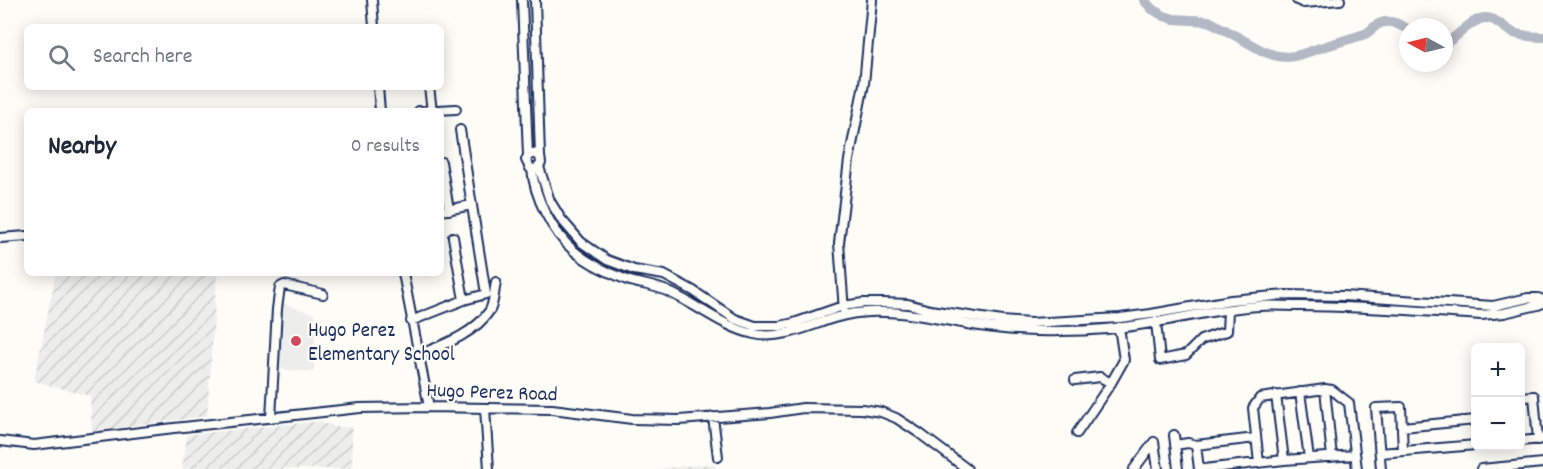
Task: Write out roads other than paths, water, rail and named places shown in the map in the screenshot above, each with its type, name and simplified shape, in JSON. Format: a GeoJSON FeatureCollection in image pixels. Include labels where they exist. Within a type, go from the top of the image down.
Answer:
{"type":"FeatureCollection","features":[{"type":"Feature","properties":{"kind":"street"},"geometry":{"type":"LineString","coordinates":[[372,0],[374,24]]}},
{"type":"Feature","properties":{"kind":"street"},"geometry":{"type":"LineString","coordinates":[[522,0],[528,156],[526,163],[535,168],[561,219],[581,242],[607,260],[634,270],[664,275],[765,336],[808,327],[844,311],[873,303],[908,304],[930,310],[1030,323],[1120,318],[1231,300],[1286,295],[1343,296],[1493,306],[1528,298],[1538,298],[1543,301],[1539,305],[1491,315],[1341,306],[1259,306],[1083,331],[1005,330],[928,316],[844,311]]}},
{"type":"Feature","properties":{"kind":"street"},"geometry":{"type":"LineString","coordinates":[[535,0],[541,163],[535,168]]}},
{"type":"Feature","properties":{"kind":"street"},"geometry":{"type":"LineString","coordinates":[[844,311],[839,243],[849,160],[864,84],[872,0]]}},
{"type":"Feature","properties":{"kind":"street"},"geometry":{"type":"LineString","coordinates":[[1297,0],[1304,3],[1340,0]]}},
{"type":"Feature","properties":{"kind":"street"},"geometry":{"type":"LineString","coordinates":[[378,90],[380,108]]}},
{"type":"Feature","properties":{"kind":"street"},"geometry":{"type":"LineString","coordinates":[[429,90],[432,108]]}},
{"type":"Feature","properties":{"kind":"street"},"geometry":{"type":"LineString","coordinates":[[444,110],[456,109]]}},
{"type":"Feature","properties":{"kind":"street"},"geometry":{"type":"LineString","coordinates":[[411,321],[464,300],[486,294],[460,130]]}},
{"type":"Feature","properties":{"kind":"street"},"geometry":{"type":"LineString","coordinates":[[528,156],[533,153],[540,156]]}},
{"type":"Feature","properties":{"kind":"street"},"geometry":{"type":"LineString","coordinates":[[535,168],[535,186],[541,205],[573,250],[600,269],[631,281],[659,287],[688,301],[731,327],[755,330]]}},
{"type":"Feature","properties":{"kind":"street"},"geometry":{"type":"LineString","coordinates":[[445,210],[472,205]]}},
{"type":"Feature","properties":{"kind":"street"},"geometry":{"type":"LineString","coordinates":[[0,238],[24,236]]}},
{"type":"Feature","properties":{"kind":"street"},"geometry":{"type":"LineString","coordinates":[[453,237],[464,300]]}},
{"type":"Feature","properties":{"kind":"street"},"geometry":{"type":"LineString","coordinates":[[404,276],[429,407]]}},
{"type":"Feature","properties":{"kind":"street"},"geometry":{"type":"LineString","coordinates":[[418,355],[447,343],[474,327],[491,309],[496,282]]}},
{"type":"Feature","properties":{"kind":"street"},"geometry":{"type":"LineString","coordinates":[[271,418],[280,287],[284,285],[323,294]]}},
{"type":"Feature","properties":{"kind":"street"},"geometry":{"type":"LineString","coordinates":[[1156,322],[1160,360],[1186,355],[1201,340],[1227,331],[1228,310]]}},
{"type":"Feature","properties":{"kind":"street"},"geometry":{"type":"LineString","coordinates":[[1077,433],[1124,360],[1119,327]]}},
{"type":"Feature","properties":{"kind":"street"},"geometry":{"type":"LineString","coordinates":[[1076,380],[1100,377],[1111,383]]}},
{"type":"Feature","properties":{"kind":"street"},"geometry":{"type":"LineString","coordinates":[[1325,389],[1332,457]]}},
{"type":"Feature","properties":{"kind":"street"},"geometry":{"type":"LineString","coordinates":[[1259,463],[1253,408],[1260,398],[1325,389],[1332,390],[1349,403],[1357,469]]}},
{"type":"Feature","properties":{"kind":"street"},"geometry":{"type":"LineString","coordinates":[[1300,392],[1309,458]]}},
{"type":"Feature","properties":{"kind":"street"},"geometry":{"type":"LineString","coordinates":[[1275,395],[1284,460]]}},
{"type":"Feature","properties":{"kind":"street"},"geometry":{"type":"LineString","coordinates":[[1525,397],[1534,396],[1541,439],[1525,441]]}},
{"type":"Feature","properties":{"kind":"street"},"geometry":{"type":"LineString","coordinates":[[1381,469],[1376,408],[1401,407],[1403,451]]}},
{"type":"Feature","properties":{"kind":"street","name":"Hugo Perez Road"},"geometry":{"type":"LineString","coordinates":[[0,441],[34,445],[360,408],[552,410],[632,419],[680,420],[803,408],[862,409],[881,412],[896,418],[968,469]]}},
{"type":"Feature","properties":{"kind":"street"},"geometry":{"type":"LineString","coordinates":[[485,408],[489,469]]}},
{"type":"Feature","properties":{"kind":"street"},"geometry":{"type":"LineString","coordinates":[[713,417],[718,457]]}},
{"type":"Feature","properties":{"kind":"street"},"geometry":{"type":"LineString","coordinates":[[1402,427],[1471,420]]}},
{"type":"Feature","properties":{"kind":"street"},"geometry":{"type":"LineString","coordinates":[[1174,435],[1178,469]]}},
{"type":"Feature","properties":{"kind":"street"},"geometry":{"type":"LineString","coordinates":[[1175,445],[1188,443],[1196,445],[1256,438]]}},
{"type":"Feature","properties":{"kind":"street"},"geometry":{"type":"LineString","coordinates":[[1134,469],[1154,442],[1158,469]]}},
{"type":"Feature","properties":{"kind":"street"},"geometry":{"type":"LineString","coordinates":[[1196,445],[1199,469]]}},
{"type":"Feature","properties":{"kind":"street"},"geometry":{"type":"LineString","coordinates":[[1380,453],[1471,445]]}},
{"type":"Feature","properties":{"kind":"street"},"geometry":{"type":"LineString","coordinates":[[1204,469],[1355,455]]}},
{"type":"Feature","properties":{"kind":"street"},"geometry":{"type":"LineString","coordinates":[[1481,469],[1543,463]]}},
{"type":"Feature","properties":{"kind":"waterway"},"geometry":{"type":"LineString","coordinates":[[1144,0],[1152,9],[1164,16],[1174,19],[1209,21],[1269,54],[1284,57],[1291,57],[1365,34],[1384,22],[1399,25]]}},
{"type":"Feature","properties":{"kind":"waterway"},"geometry":{"type":"LineString","coordinates":[[1453,38],[1470,24],[1485,18],[1494,20],[1514,33],[1543,37]]}},
{"type":"Feature","properties":{"kind":"place","name":"Hugo Perez Elementary School"},"geometry":{"type":"Point","coordinates":[296,341]}}]}
